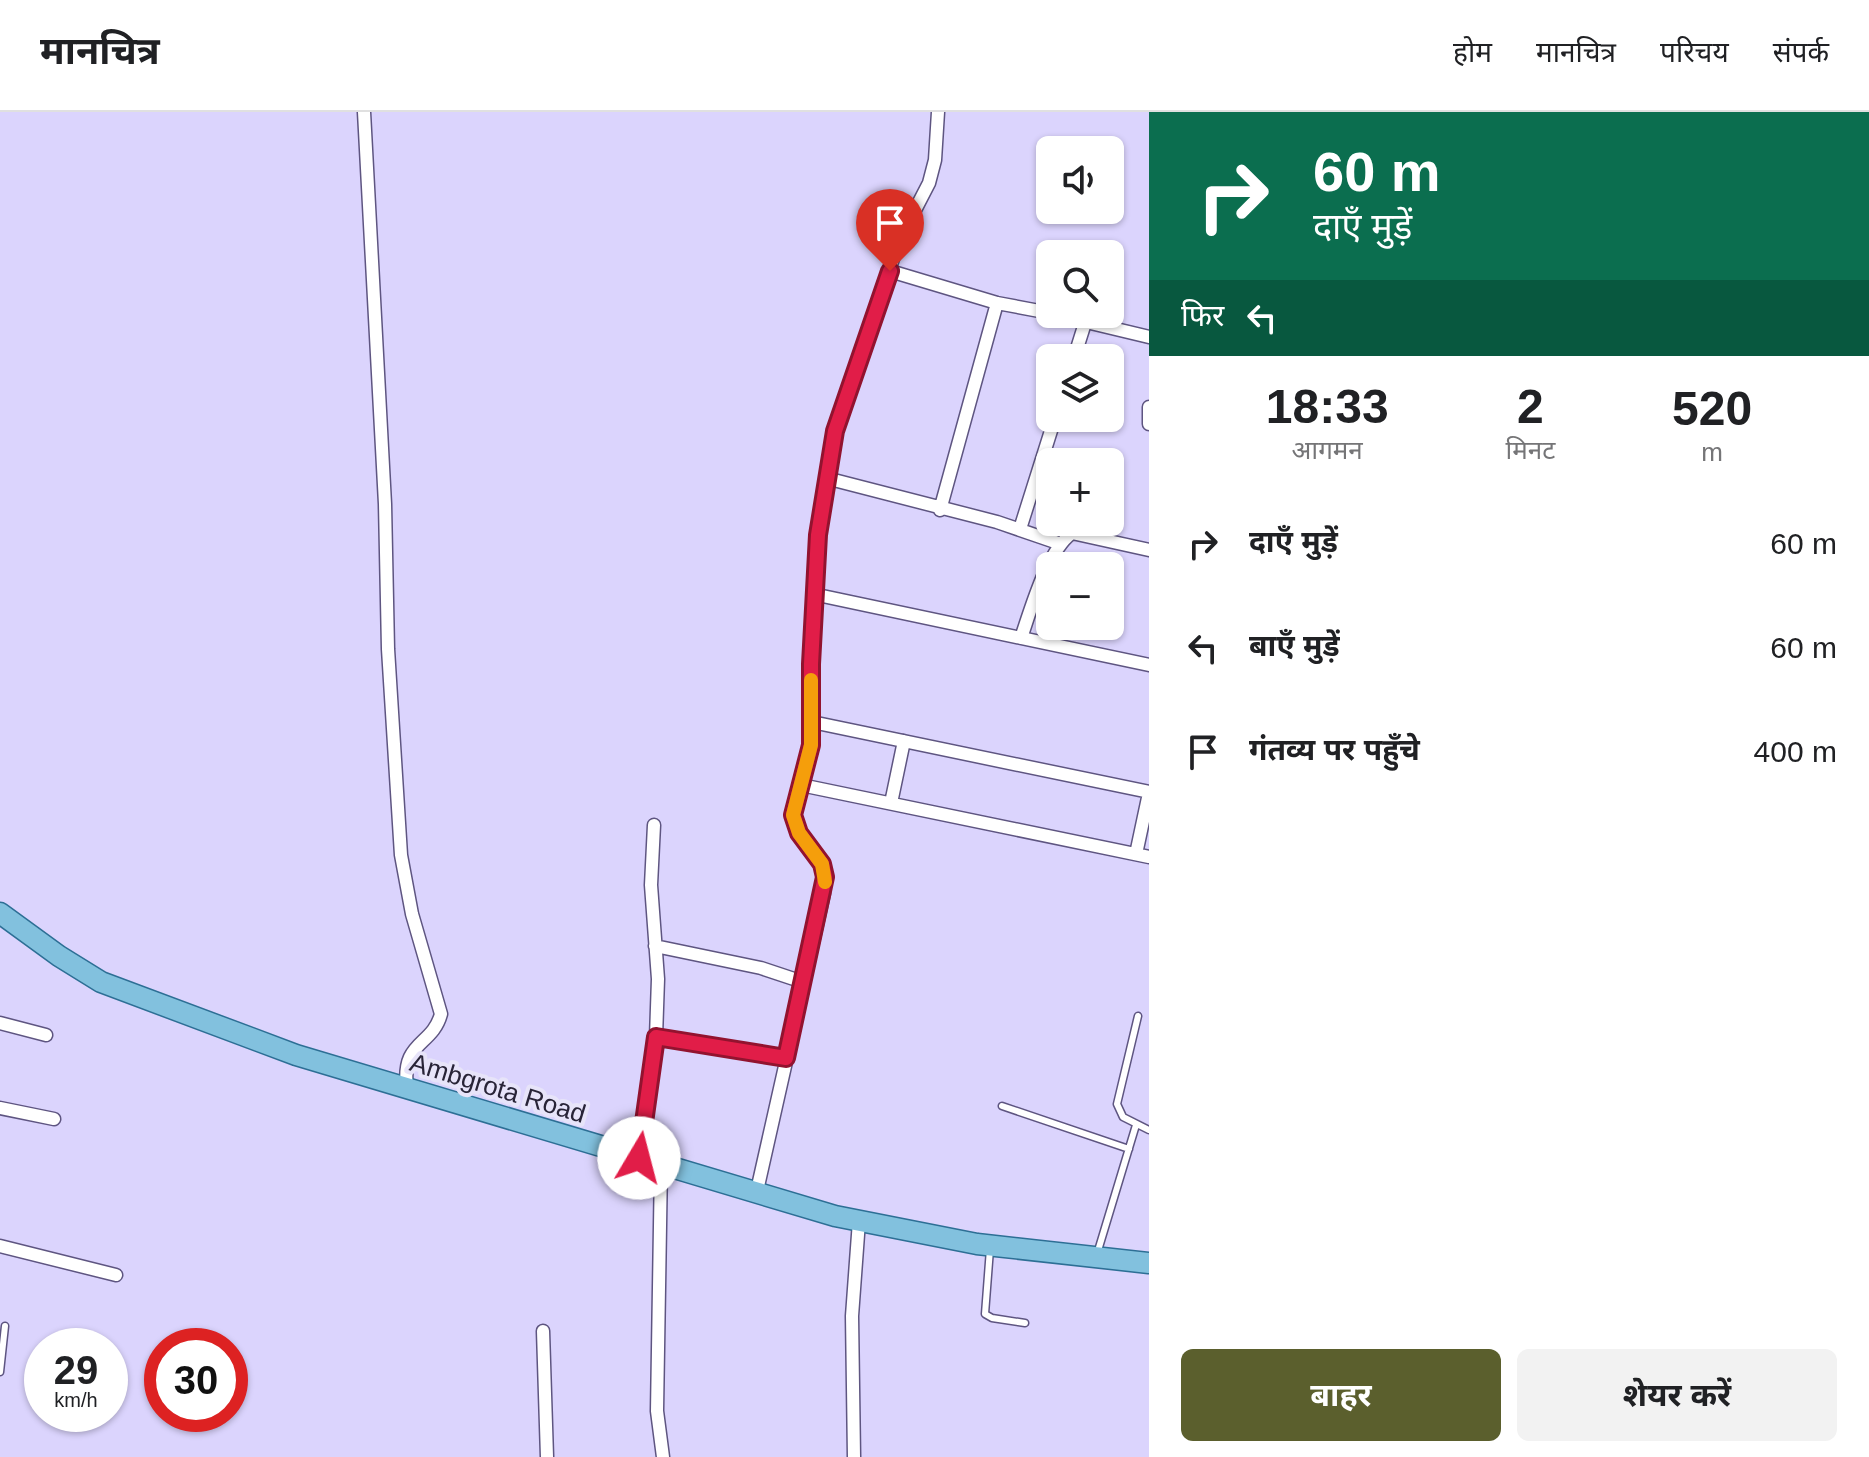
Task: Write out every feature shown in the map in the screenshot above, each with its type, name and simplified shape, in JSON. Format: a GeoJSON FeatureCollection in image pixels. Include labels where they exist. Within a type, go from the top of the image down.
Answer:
{"type":"FeatureCollection","features":[{"type":"Feature","properties":{"kind":"main road","name":"Ambgrota Road"},"geometry":{"type":"LineString","coordinates":[[0,913],[59,956],[114,988],[296,1055],[756,1195],[859,1221],[990,1246],[1149,1263]]}},
{"type":"Feature","properties":{"kind":"street"},"geometry":{"type":"LineString","coordinates":[[364,112],[385,504],[388,649],[401,855],[412,914],[440,1005],[438,1022],[416,1045],[406,1064],[407,1088]]}},
{"type":"Feature","properties":{"kind":"street"},"geometry":{"type":"LineString","coordinates":[[756,1195],[825,877],[822,864],[794,824],[794,805],[807,765],[812,722],[813,594],[826,478],[846,395],[899,241],[929,183],[935,160],[938,112]]}},
{"type":"Feature","properties":{"kind":"street"},"geometry":{"type":"LineString","coordinates":[[890,271],[997,303],[1036,311]]}},
{"type":"Feature","properties":{"kind":"street"},"geometry":{"type":"LineString","coordinates":[[940,510],[997,303]]}},
{"type":"Feature","properties":{"kind":"street"},"geometry":{"type":"LineString","coordinates":[[1108,328],[1149,337]]}},
{"type":"Feature","properties":{"kind":"street"},"geometry":{"type":"LineString","coordinates":[[1149,407],[1149,424]]}},
{"type":"Feature","properties":{"kind":"street"},"geometry":{"type":"LineString","coordinates":[[1020,529],[1051,432]]}},
{"type":"Feature","properties":{"kind":"street"},"geometry":{"type":"LineString","coordinates":[[826,478],[1020,529],[1061,544]]}},
{"type":"Feature","properties":{"kind":"street"},"geometry":{"type":"LineString","coordinates":[[1021,638],[1061,544],[1072,533],[1149,550]]}},
{"type":"Feature","properties":{"kind":"street"},"geometry":{"type":"LineString","coordinates":[[813,594],[1149,665]]}},
{"type":"Feature","properties":{"kind":"street"},"geometry":{"type":"LineString","coordinates":[[801,785],[1142,855],[1149,792],[812,722]]}},
{"type":"Feature","properties":{"kind":"street"},"geometry":{"type":"LineString","coordinates":[[891,803],[904,741]]}},
{"type":"Feature","properties":{"kind":"street"},"geometry":{"type":"LineString","coordinates":[[639,1158],[656,1037],[651,885],[654,825]]}},
{"type":"Feature","properties":{"kind":"street"},"geometry":{"type":"LineString","coordinates":[[655,946],[749,966],[803,982]]}},
{"type":"Feature","properties":{"kind":"street"},"geometry":{"type":"LineString","coordinates":[[0,1023],[46,1035]]}},
{"type":"Feature","properties":{"kind":"street"},"geometry":{"type":"LineString","coordinates":[[656,1037],[786,1058]]}},
{"type":"Feature","properties":{"kind":"street"},"geometry":{"type":"LineString","coordinates":[[0,1108],[54,1119]]}},
{"type":"Feature","properties":{"kind":"street"},"geometry":{"type":"LineString","coordinates":[[661,1164],[657,1411],[663,1457]]}},
{"type":"Feature","properties":{"kind":"street"},"geometry":{"type":"LineString","coordinates":[[854,1457],[852,1316],[859,1221]]}},
{"type":"Feature","properties":{"kind":"street"},"geometry":{"type":"LineString","coordinates":[[0,1246],[116,1275]]}},
{"type":"Feature","properties":{"kind":"street"},"geometry":{"type":"LineString","coordinates":[[543,1331],[547,1457]]}},
{"type":"Feature","properties":{"kind":"lane"},"geometry":{"type":"LineString","coordinates":[[1138,1016],[1117,1104],[1123,1117],[1149,1130]]}},
{"type":"Feature","properties":{"kind":"lane"},"geometry":{"type":"LineString","coordinates":[[1002,1106],[1129,1149]]}},
{"type":"Feature","properties":{"kind":"lane"},"geometry":{"type":"LineString","coordinates":[[1096,1257],[1136,1125]]}},
{"type":"Feature","properties":{"kind":"lane"},"geometry":{"type":"LineString","coordinates":[[990,1246],[985,1314],[1025,1323]]}},
{"type":"Feature","properties":{"kind":"lane"},"geometry":{"type":"LineString","coordinates":[[0,1372],[5,1326]]}},
{"type":"Feature","properties":{"kind":"slow traffic"},"geometry":{"type":"LineString","coordinates":[[811,680],[811,745],[793,815],[799,833],[822,864],[825,882]]}},
{"type":"Feature","properties":{"kind":"route"},"geometry":{"type":"LineString","coordinates":[[639,1158],[656,1037],[786,1058],[825,877],[822,864],[799,833],[793,815],[811,745],[813,594],[818,535],[835,431],[890,271]]}}]}
